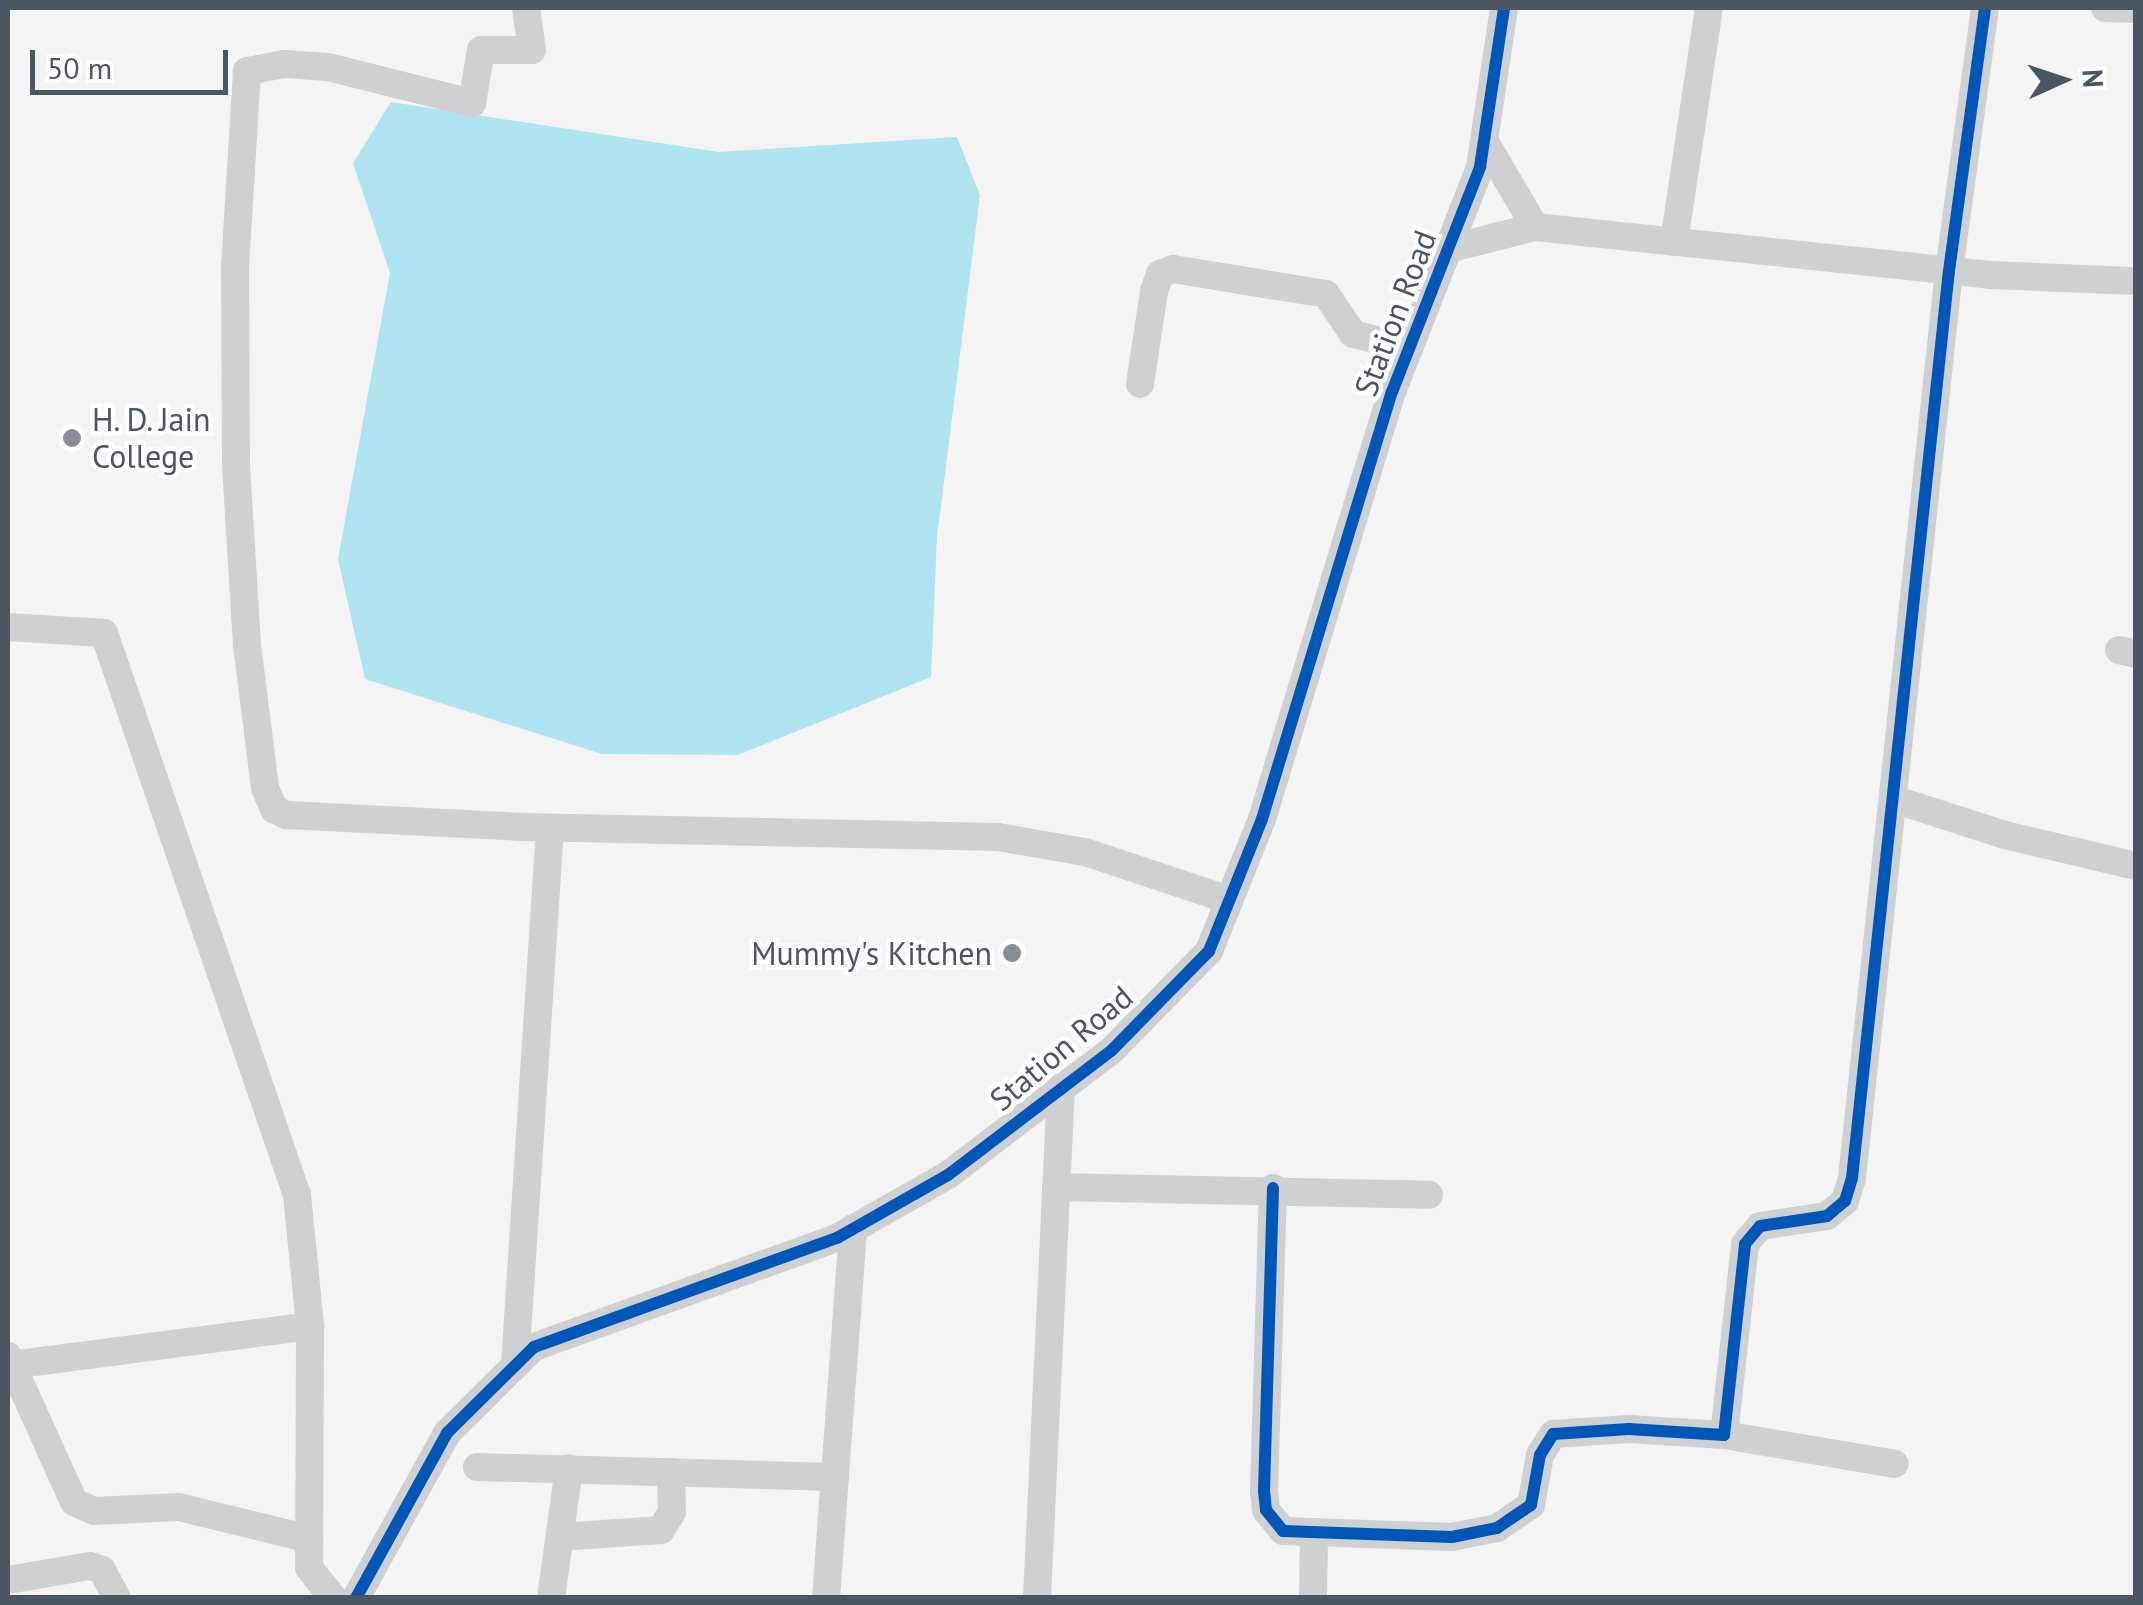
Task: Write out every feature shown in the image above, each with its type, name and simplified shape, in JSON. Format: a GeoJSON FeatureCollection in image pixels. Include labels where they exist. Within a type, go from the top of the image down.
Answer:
{"type":"FeatureCollection","features":[{"type":"Feature","properties":{"kind":"street"},"geometry":{"type":"LineString","coordinates":[[526,8],[532,50],[480,50],[472,104],[328,67],[284,64],[247,71],[235,266],[236,464],[247,645],[265,788],[274,808],[286,815],[550,828],[998,838],[1085,852],[1230,900]]}},
{"type":"Feature","properties":{"kind":"street","name":"Station Road"},"geometry":{"type":"LineString","coordinates":[[356,1598],[448,1433],[534,1347],[854,1228],[948,1174],[1112,1050],[1208,951],[1262,819],[1409,348],[1485,142],[1504,8]]}},
{"type":"Feature","properties":{"kind":"street"},"geometry":{"type":"LineString","coordinates":[[1674,242],[1708,8]]}},
{"type":"Feature","properties":{"kind":"street"},"geometry":{"type":"LineString","coordinates":[[1724,1435],[1746,1244],[1760,1226],[1827,1216],[1845,1201],[1852,1178],[1896,800],[1949,271],[1984,8]]}},
{"type":"Feature","properties":{"kind":"street"},"geometry":{"type":"LineString","coordinates":[[2105,8],[2136,10]]}},
{"type":"Feature","properties":{"kind":"street"},"geometry":{"type":"LineString","coordinates":[[1485,142],[1535,228]]}},
{"type":"Feature","properties":{"kind":"street"},"geometry":{"type":"LineString","coordinates":[[1448,248],[1535,228],[1949,271],[2136,281]]}},
{"type":"Feature","properties":{"kind":"street"},"geometry":{"type":"LineString","coordinates":[[1140,384],[1154,291],[1160,274],[1173,270],[1326,294],[1353,334],[1409,348]]}},
{"type":"Feature","properties":{"kind":"street"},"geometry":{"type":"LineString","coordinates":[[8,626],[104,633],[297,1195],[310,1326],[309,1568],[333,1598]]}},
{"type":"Feature","properties":{"kind":"street"},"geometry":{"type":"LineString","coordinates":[[1896,800],[2005,836],[2136,866]]}},
{"type":"Feature","properties":{"kind":"street"},"geometry":{"type":"LineString","coordinates":[[515,1365],[550,828]]}},
{"type":"Feature","properties":{"kind":"street"},"geometry":{"type":"LineString","coordinates":[[1037,1598],[1061,1088]]}},
{"type":"Feature","properties":{"kind":"street"},"geometry":{"type":"LineString","coordinates":[[1056,1187],[1273,1188],[1428,1195]]}},
{"type":"Feature","properties":{"kind":"street"},"geometry":{"type":"LineString","coordinates":[[1273,1188],[1266,1510],[1283,1531],[1452,1537],[1497,1528],[1531,1505],[1544,1442],[1566,1430],[1724,1435],[1895,1464]]}},
{"type":"Feature","properties":{"kind":"street"},"geometry":{"type":"LineString","coordinates":[[826,1598],[854,1228]]}},
{"type":"Feature","properties":{"kind":"street"},"geometry":{"type":"LineString","coordinates":[[309,1540],[180,1506],[94,1511],[74,1502],[10,1360],[310,1326]]}},
{"type":"Feature","properties":{"kind":"street"},"geometry":{"type":"LineString","coordinates":[[477,1467],[835,1477]]}},
{"type":"Feature","properties":{"kind":"street"},"geometry":{"type":"LineString","coordinates":[[551,1598],[569,1468]]}},
{"type":"Feature","properties":{"kind":"street"},"geometry":{"type":"LineString","coordinates":[[560,1536],[661,1530],[672,1512],[671,1472]]}},
{"type":"Feature","properties":{"kind":"street"},"geometry":{"type":"LineString","coordinates":[[1314,1532],[1314,1598]]}},
{"type":"Feature","properties":{"kind":"street"},"geometry":{"type":"LineString","coordinates":[[8,1580],[90,1566],[102,1570],[117,1598]]}},
{"type":"Feature","properties":{"kind":"water"},"geometry":{"type":"Polygon","coordinates":[[[391,102],[719,152],[957,137],[980,195],[937,537],[931,677],[738,755],[602,754],[365,679],[338,559],[390,273],[353,163],[391,102]]]}},
{"type":"Feature","properties":{"kind":"cycle path"},"geometry":{"type":"LineString","coordinates":[[356,1598],[447,1433],[534,1347],[837,1238],[948,1175],[1112,1050],[1209,951],[1262,819],[1392,392],[1480,167],[1504,8]]}},
{"type":"Feature","properties":{"kind":"cycle path"},"geometry":{"type":"LineString","coordinates":[[1273,1188],[1264,1491],[1266,1510],[1283,1531],[1452,1537],[1497,1528],[1531,1505],[1540,1455],[1553,1434],[1629,1429],[1724,1435],[1745,1244],[1760,1226],[1827,1216],[1845,1201],[1852,1178],[1949,271],[1985,8]]}},
{"type":"Feature","properties":{"kind":"place","name":"H. D. Jain College"},"geometry":{"type":"Point","coordinates":[72,438]}},
{"type":"Feature","properties":{"kind":"place","name":"Mummy's Kitchen"},"geometry":{"type":"Point","coordinates":[1012,953]}}]}
